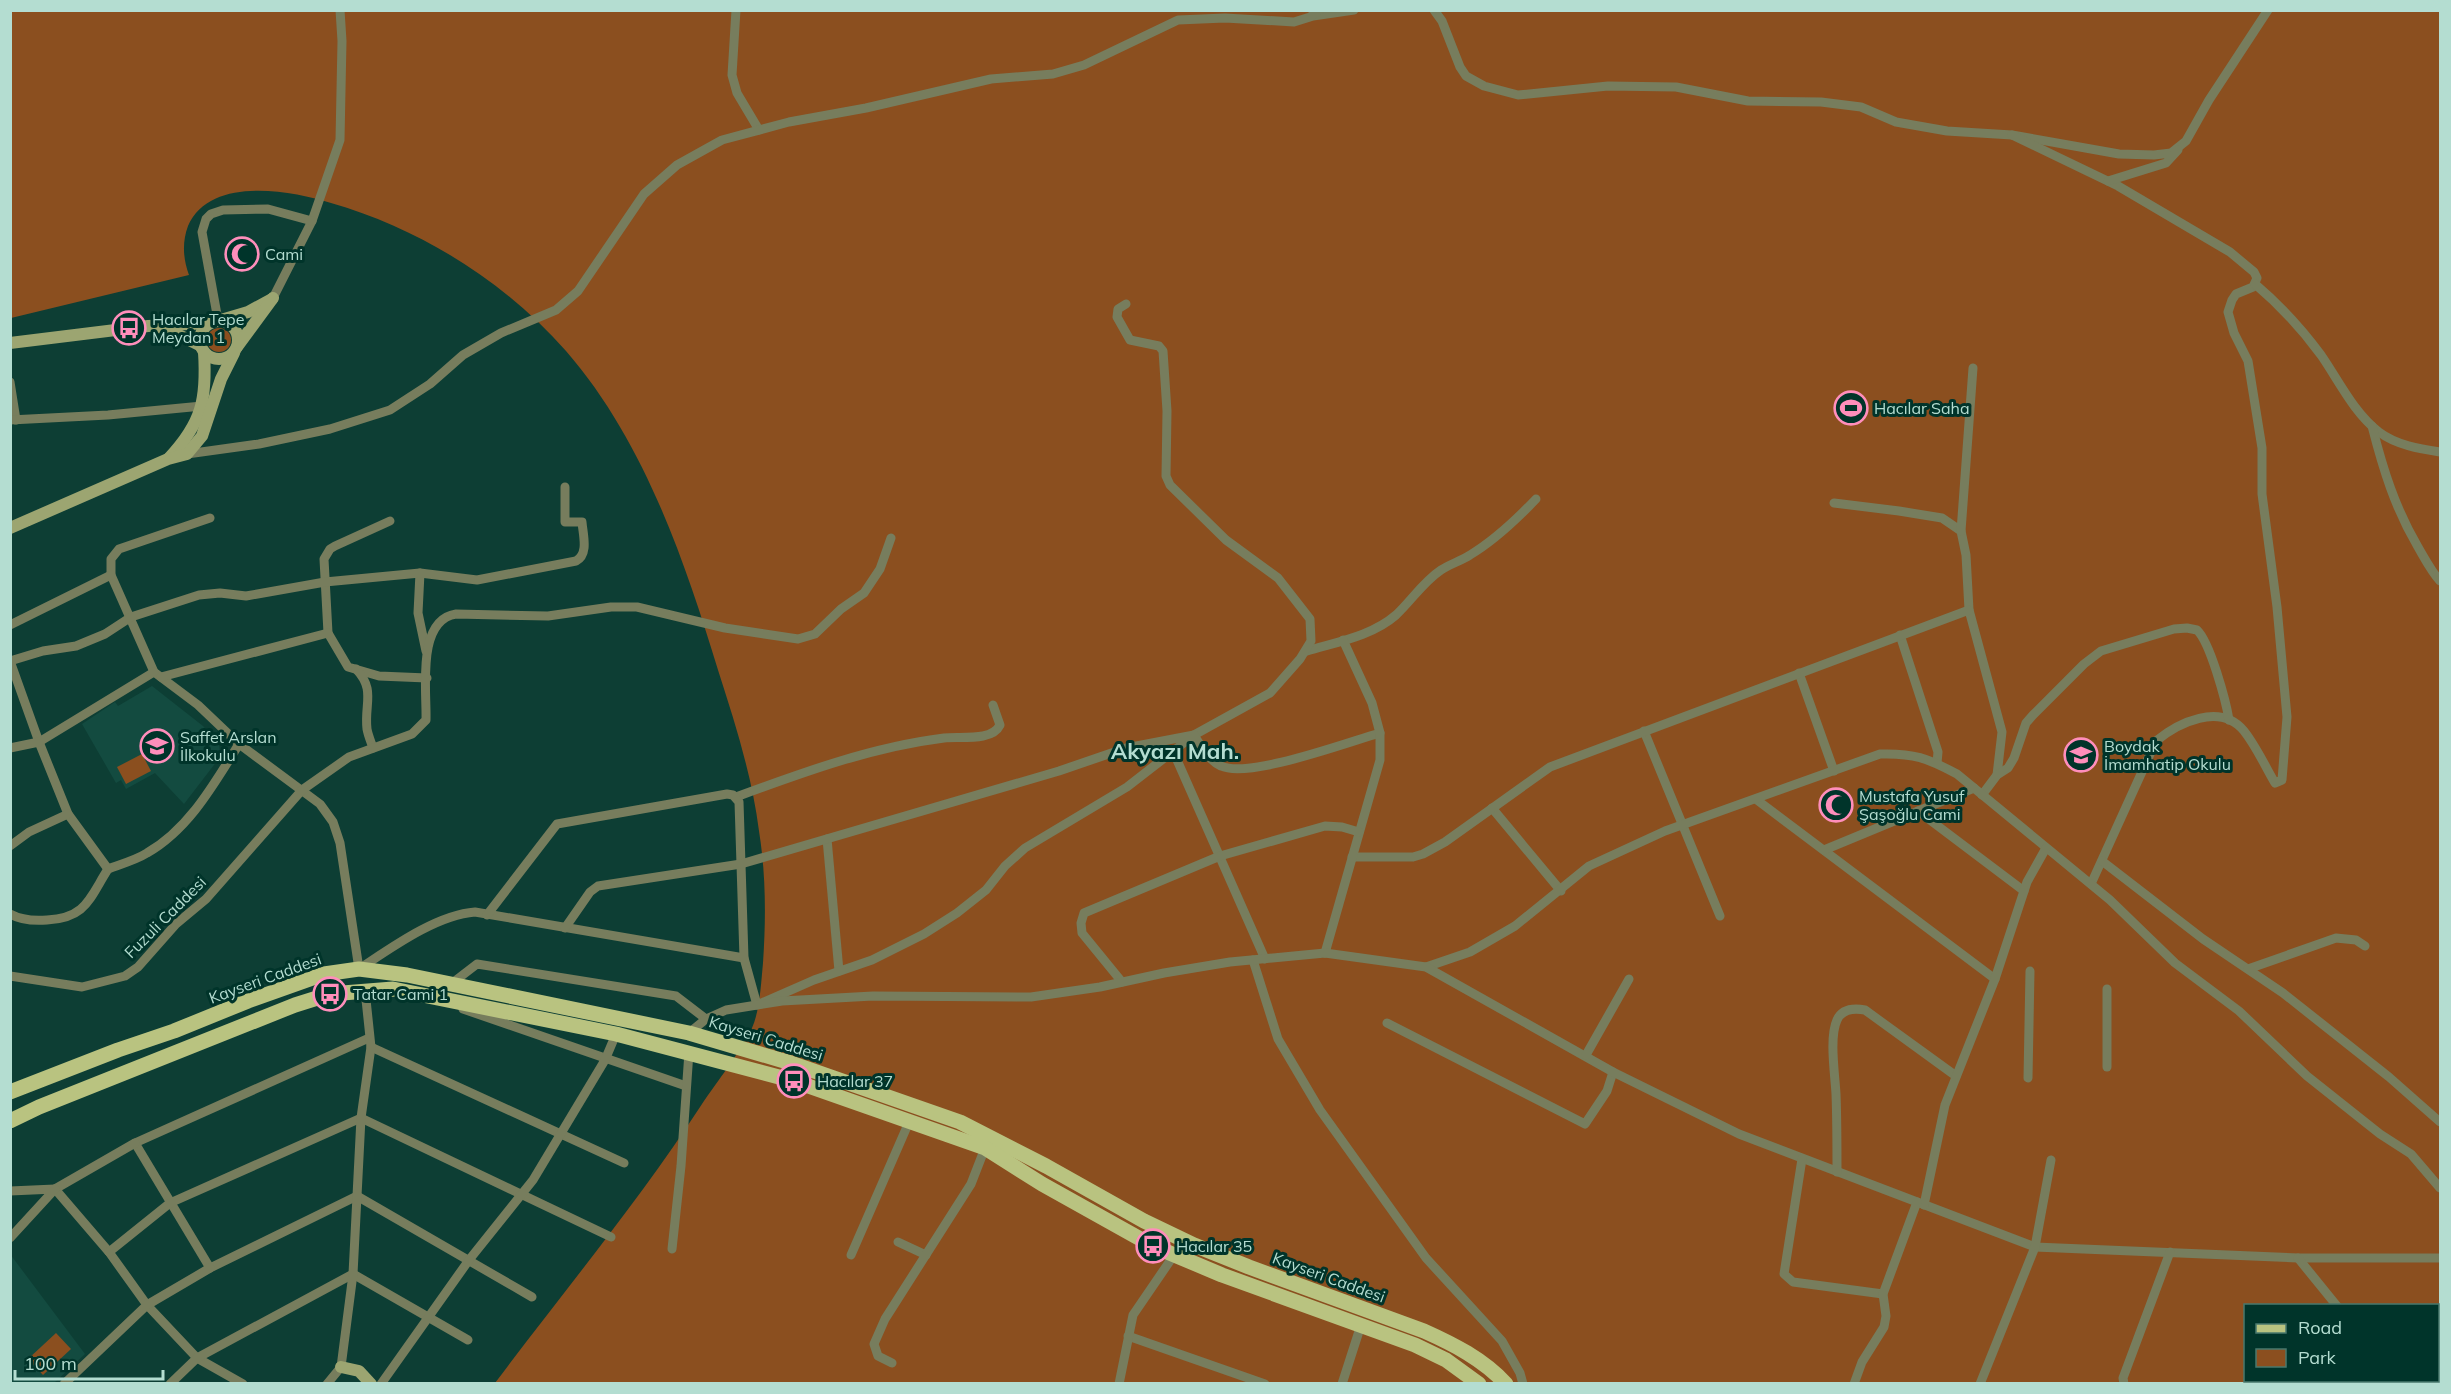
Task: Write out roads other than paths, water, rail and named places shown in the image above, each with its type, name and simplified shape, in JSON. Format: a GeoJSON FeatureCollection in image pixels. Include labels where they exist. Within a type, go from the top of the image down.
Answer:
{"type":"FeatureCollection","features":[{"type":"Feature","properties":{"kind":"main road","name":"Kayseri Caddesi"},"geometry":{"type":"LineString","coordinates":[[10,1092],[324,974],[359,969],[383,971],[451,984],[689,1033],[791,1063],[960,1122],[1046,1166],[1144,1221],[1194,1245],[1424,1330],[1450,1343],[1495,1372],[1506,1383]]}},
{"type":"Feature","properties":{"kind":"main road","name":"Kayseri Caddesi"},"geometry":{"type":"LineString","coordinates":[[10,1121],[260,1017],[330,994],[393,989],[616,1034],[689,1052],[794,1081],[985,1148],[1042,1184],[1174,1256],[1415,1346],[1446,1360],[1479,1383]]}},
{"type":"Feature","properties":{"kind":"street"},"geometry":{"type":"LineString","coordinates":[[187,454],[202,436],[221,379],[236,350],[273,298],[312,221],[340,140],[342,41],[340,10]]}},
{"type":"Feature","properties":{"kind":"street"},"geometry":{"type":"LineString","coordinates":[[736,10],[733,85],[759,130]]}},
{"type":"Feature","properties":{"kind":"street"},"geometry":{"type":"LineString","coordinates":[[10,528],[168,459],[187,454],[259,444],[330,429],[390,411],[430,384],[463,355],[501,333],[556,310],[584,283],[644,194],[677,165],[722,140],[789,122],[866,108],[991,79],[1053,74],[1084,65],[1178,20],[1225,18],[1293,22],[1320,10]]}},
{"type":"Feature","properties":{"kind":"street"},"geometry":{"type":"LineString","coordinates":[[1310,16],[1354,10]]}},
{"type":"Feature","properties":{"kind":"street"},"geometry":{"type":"LineString","coordinates":[[1434,10],[1442,21],[1460,68],[1466,76],[1485,86],[1518,94],[1608,86],[1676,87],[1748,101],[1821,102],[1861,107],[1896,122],[1947,131],[2012,135],[2120,154],[2163,155],[2179,148]]}},
{"type":"Feature","properties":{"kind":"street"},"geometry":{"type":"LineString","coordinates":[[2108,181],[2166,162],[2176,154],[2268,10]]}},
{"type":"Feature","properties":{"kind":"street"},"geometry":{"type":"LineString","coordinates":[[2012,135],[2108,181],[2230,252],[2254,272],[2257,278],[2255,284],[2236,294],[2228,312],[2234,333],[2248,361],[2262,448],[2262,494],[2277,607],[2288,734],[2280,782],[2275,783],[2244,731],[2229,720],[2204,717],[2190,720],[2171,729],[2156,741],[2091,884]]}},
{"type":"Feature","properties":{"kind":"street"},"geometry":{"type":"LineString","coordinates":[[216,321],[202,232],[206,219],[211,214],[223,210],[268,209],[312,221]]}},
{"type":"Feature","properties":{"kind":"street"},"geometry":{"type":"LineString","coordinates":[[2255,284],[2284,308],[2320,354],[2365,420],[2381,434],[2402,444],[2440,452]]}},
{"type":"Feature","properties":{"kind":"street"},"geometry":{"type":"LineString","coordinates":[[168,459],[188,438],[201,406],[206,385],[201,333],[216,321],[248,312],[273,298]]}},
{"type":"Feature","properties":{"kind":"street"},"geometry":{"type":"LineString","coordinates":[[757,1005],[872,960],[924,934],[957,913],[986,890],[1005,866],[1025,848],[1127,787],[1194,735],[1270,693],[1307,651],[1311,641],[1310,619],[1278,578],[1226,540],[1167,481],[1163,351],[1160,346],[1130,340],[1117,317],[1118,309],[1126,304]]}},
{"type":"Feature","properties":{"kind":"street"},"geometry":{"type":"LineString","coordinates":[[10,343],[148,326],[216,321],[227,321],[236,329],[239,341],[236,350],[222,359],[215,359],[169,330],[148,326]]}},
{"type":"Feature","properties":{"kind":"street"},"geometry":{"type":"LineString","coordinates":[[1973,368],[1961,531],[1966,555],[1969,610],[2002,732],[1997,774],[1983,795]]}},
{"type":"Feature","properties":{"kind":"street"},"geometry":{"type":"LineString","coordinates":[[10,382],[13,420],[108,415],[201,406]]}},
{"type":"Feature","properties":{"kind":"street"},"geometry":{"type":"LineString","coordinates":[[2372,426],[2384,475],[2403,521],[2440,581]]}},
{"type":"Feature","properties":{"kind":"street"},"geometry":{"type":"LineString","coordinates":[[108,869],[68,814],[10,661],[43,651],[76,646],[105,634],[131,617],[199,595],[220,593],[246,596],[324,582],[420,573],[477,580],[579,560],[584,553],[582,522],[565,522],[565,487]]}},
{"type":"Feature","properties":{"kind":"street"},"geometry":{"type":"LineString","coordinates":[[1307,651],[1370,631],[1394,616],[1427,580],[1443,568],[1469,556],[1492,539],[1516,521],[1536,499]]}},
{"type":"Feature","properties":{"kind":"street"},"geometry":{"type":"LineString","coordinates":[[1834,503],[1899,510],[1942,518],[1961,531]]}},
{"type":"Feature","properties":{"kind":"street"},"geometry":{"type":"LineString","coordinates":[[210,518],[119,549],[111,559],[111,575],[158,674],[198,705],[239,744],[320,804],[333,822],[340,843],[359,969],[408,936],[464,913],[744,958]]}},
{"type":"Feature","properties":{"kind":"street"},"geometry":{"type":"LineString","coordinates":[[390,521],[330,549],[324,559],[328,633],[348,667],[379,676],[426,678]]}},
{"type":"Feature","properties":{"kind":"street"},"geometry":{"type":"LineString","coordinates":[[426,651],[439,622],[450,615],[548,616],[611,607],[637,607],[725,628],[798,639],[807,637],[815,634],[841,609],[864,593],[880,569],[891,538]]}},
{"type":"Feature","properties":{"kind":"street"},"geometry":{"type":"LineString","coordinates":[[420,573],[418,612],[426,651]]}},
{"type":"Feature","properties":{"kind":"street"},"geometry":{"type":"LineString","coordinates":[[10,625],[111,575]]}},
{"type":"Feature","properties":{"kind":"street"},"geometry":{"type":"LineString","coordinates":[[1352,857],[1413,857],[1423,854],[1550,767],[1969,610]]}},
{"type":"Feature","properties":{"kind":"street"},"geometry":{"type":"LineString","coordinates":[[1997,774],[2008,768],[2014,758],[2026,723],[2084,664],[2101,651],[2152,634],[2187,628],[2200,633],[2218,678],[2229,720]]}},
{"type":"Feature","properties":{"kind":"street"},"geometry":{"type":"LineString","coordinates":[[10,748],[39,742],[158,674],[328,633]]}},
{"type":"Feature","properties":{"kind":"street"},"geometry":{"type":"LineString","coordinates":[[1900,635],[1938,752],[1937,763]]}},
{"type":"Feature","properties":{"kind":"street"},"geometry":{"type":"LineString","coordinates":[[1325,953],[1380,760],[1380,733],[1372,703],[1343,640]]}},
{"type":"Feature","properties":{"kind":"street","name":"Fuzuli Caddesi"},"geometry":{"type":"LineString","coordinates":[[10,976],[82,987],[125,976],[138,967],[176,924],[206,899],[302,790],[349,757],[420,729],[426,720],[426,651]]}},
{"type":"Feature","properties":{"kind":"street"},"geometry":{"type":"LineString","coordinates":[[356,669],[367,685],[369,694],[367,729],[373,748]]}},
{"type":"Feature","properties":{"kind":"street"},"geometry":{"type":"LineString","coordinates":[[1799,673],[1834,771]]}},
{"type":"Feature","properties":{"kind":"street"},"geometry":{"type":"LineString","coordinates":[[487,915],[556,824],[727,794],[736,797],[876,750],[945,738],[992,734],[1000,725],[993,705]]}},
{"type":"Feature","properties":{"kind":"street"},"geometry":{"type":"LineString","coordinates":[[1644,731],[1719,916]]}},
{"type":"Feature","properties":{"kind":"street"},"geometry":{"type":"LineString","coordinates":[[1194,735],[1211,760],[1219,766],[1237,770],[1268,766],[1380,733]]}},
{"type":"Feature","properties":{"kind":"street"},"geometry":{"type":"LineString","coordinates":[[566,928],[590,892],[598,886],[741,864],[1059,771],[1126,748],[1194,735]]}},
{"type":"Feature","properties":{"kind":"street"},"geometry":{"type":"LineString","coordinates":[[10,914],[37,921],[68,918],[84,907],[108,869],[147,854],[180,829],[212,788],[239,744]]}},
{"type":"Feature","properties":{"kind":"street"},"geometry":{"type":"LineString","coordinates":[[1173,751],[1265,959]]}},
{"type":"Feature","properties":{"kind":"street"},"geometry":{"type":"LineString","coordinates":[[1426,968],[1470,952],[1515,926],[1589,866],[1684,825],[1880,754],[1904,753],[1937,763],[1957,774],[1983,795],[2091,884],[2175,963],[2239,1011],[2307,1076],[2380,1134],[2411,1154],[2440,1188]]}},
{"type":"Feature","properties":{"kind":"street"},"geometry":{"type":"LineString","coordinates":[[1824,850],[1974,788]]}},
{"type":"Feature","properties":{"kind":"street"},"geometry":{"type":"LineString","coordinates":[[736,797],[739,802],[744,958],[757,1005]]}},
{"type":"Feature","properties":{"kind":"street"},"geometry":{"type":"LineString","coordinates":[[1756,800],[1995,979]]}},
{"type":"Feature","properties":{"kind":"street"},"geometry":{"type":"LineString","coordinates":[[1492,808],[1561,891]]}},
{"type":"Feature","properties":{"kind":"street"},"geometry":{"type":"LineString","coordinates":[[1918,811],[2024,891]]}},
{"type":"Feature","properties":{"kind":"street"},"geometry":{"type":"LineString","coordinates":[[10,846],[29,832],[68,814]]}},
{"type":"Feature","properties":{"kind":"street"},"geometry":{"type":"LineString","coordinates":[[1122,982],[1083,933],[1081,923],[1084,914],[1220,856],[1325,826],[1342,827],[1359,832]]}},
{"type":"Feature","properties":{"kind":"street"},"geometry":{"type":"LineString","coordinates":[[827,839],[839,971]]}},
{"type":"Feature","properties":{"kind":"street"},"geometry":{"type":"LineString","coordinates":[[1854,1383],[1862,1362],[1884,1327],[1886,1316],[1884,1294],[1920,1204],[1945,1105],[1995,979],[2024,891],[2046,848]]}},
{"type":"Feature","properties":{"kind":"street"},"geometry":{"type":"LineString","coordinates":[[2102,861],[2203,939],[2248,969],[2327,1028],[2440,1122]]}},
{"type":"Feature","properties":{"kind":"street"},"geometry":{"type":"LineString","coordinates":[[2248,969],[2336,938],[2356,940],[2365,946]]}},
{"type":"Feature","properties":{"kind":"street"},"geometry":{"type":"LineString","coordinates":[[689,1033],[706,1019],[726,1010],[782,1000],[873,996],[1031,997],[1164,973],[1253,960],[1325,953],[1426,968],[1613,1072],[1739,1134],[2036,1247],[2298,1258],[2440,1258]]}},
{"type":"Feature","properties":{"kind":"street"},"geometry":{"type":"LineString","coordinates":[[1253,960],[1278,1039],[1320,1110],[1426,1258],[1502,1341],[1523,1383]]}},
{"type":"Feature","properties":{"kind":"street"},"geometry":{"type":"LineString","coordinates":[[451,984],[477,964],[676,996],[706,1019]]}},
{"type":"Feature","properties":{"kind":"street"},"geometry":{"type":"LineString","coordinates":[[2028,1078],[2030,971]]}},
{"type":"Feature","properties":{"kind":"street"},"geometry":{"type":"LineString","coordinates":[[1586,1055],[1629,979]]}},
{"type":"Feature","properties":{"kind":"street"},"geometry":{"type":"LineString","coordinates":[[2107,988],[2107,1067]]}},
{"type":"Feature","properties":{"kind":"street"},"geometry":{"type":"LineString","coordinates":[[327,1383],[341,1366],[353,1274],[362,1118],[370,1042],[365,990]]}},
{"type":"Feature","properties":{"kind":"street"},"geometry":{"type":"LineString","coordinates":[[421,994],[686,1086]]}},
{"type":"Feature","properties":{"kind":"street"},"geometry":{"type":"LineString","coordinates":[[1837,1172],[1833,1057],[1836,1023],[1842,1014],[1852,1009],[1865,1011],[1956,1076]]}},
{"type":"Feature","properties":{"kind":"street"},"geometry":{"type":"LineString","coordinates":[[1387,1023],[1586,1124],[1607,1091],[1613,1072]]}},
{"type":"Feature","properties":{"kind":"street"},"geometry":{"type":"LineString","coordinates":[[381,1383],[469,1260],[533,1180],[606,1060],[616,1034]]}},
{"type":"Feature","properties":{"kind":"street"},"geometry":{"type":"LineString","coordinates":[[10,1238],[55,1189],[135,1143],[370,1042],[624,1163]]}},
{"type":"Feature","properties":{"kind":"street"},"geometry":{"type":"LineString","coordinates":[[672,1249],[681,1166],[689,1052]]}},
{"type":"Feature","properties":{"kind":"street"},"geometry":{"type":"LineString","coordinates":[[109,1252],[170,1203],[362,1118],[611,1237]]}},
{"type":"Feature","properties":{"kind":"street"},"geometry":{"type":"LineString","coordinates":[[851,1255],[909,1122]]}},
{"type":"Feature","properties":{"kind":"street"},"geometry":{"type":"LineString","coordinates":[[135,1143],[210,1268]]}},
{"type":"Feature","properties":{"kind":"street"},"geometry":{"type":"LineString","coordinates":[[892,1363],[878,1356],[874,1344],[885,1319],[971,1184],[985,1148]]}},
{"type":"Feature","properties":{"kind":"street"},"geometry":{"type":"LineString","coordinates":[[1802,1159],[1784,1274],[1793,1282],[1884,1294]]}},
{"type":"Feature","properties":{"kind":"street"},"geometry":{"type":"LineString","coordinates":[[1980,1383],[2036,1247],[2051,1160]]}},
{"type":"Feature","properties":{"kind":"street"},"geometry":{"type":"LineString","coordinates":[[10,1191],[55,1189]]}},
{"type":"Feature","properties":{"kind":"street"},"geometry":{"type":"LineString","coordinates":[[55,1189],[109,1252],[147,1305],[197,1358],[243,1383]]}},
{"type":"Feature","properties":{"kind":"street"},"geometry":{"type":"LineString","coordinates":[[357,1196],[532,1297]]}},
{"type":"Feature","properties":{"kind":"street"},"geometry":{"type":"LineString","coordinates":[[64,1383],[147,1305],[210,1268],[357,1196]]}},
{"type":"Feature","properties":{"kind":"street"},"geometry":{"type":"LineString","coordinates":[[898,1242],[926,1255]]}},
{"type":"Feature","properties":{"kind":"street"},"geometry":{"type":"LineString","coordinates":[[2123,1382],[2170,1252]]}},
{"type":"Feature","properties":{"kind":"street"},"geometry":{"type":"LineString","coordinates":[[1119,1383],[1133,1315],[1174,1256]]}},
{"type":"Feature","properties":{"kind":"street"},"geometry":{"type":"LineString","coordinates":[[2298,1258],[2336,1304]]}},
{"type":"Feature","properties":{"kind":"street"},"geometry":{"type":"LineString","coordinates":[[353,1274],[468,1340]]}},
{"type":"Feature","properties":{"kind":"street"},"geometry":{"type":"LineString","coordinates":[[170,1383],[197,1358],[353,1274]]}},
{"type":"Feature","properties":{"kind":"street"},"geometry":{"type":"LineString","coordinates":[[1342,1383],[1361,1325]]}},
{"type":"Feature","properties":{"kind":"street"},"geometry":{"type":"LineString","coordinates":[[1128,1336],[1265,1383]]}},
{"type":"Feature","properties":{"kind":"street"},"geometry":{"type":"LineString","coordinates":[[341,1366],[359,1371],[371,1383]]}},
{"type":"Feature","properties":{"kind":"place","name":"Cami"},"geometry":{"type":"Point","coordinates":[242,254]}},
{"type":"Feature","properties":{"kind":"place","name":"Hacılar Tepe Meydan 1"},"geometry":{"type":"Point","coordinates":[129,328]}},
{"type":"Feature","properties":{"kind":"place","name":"Hacılar Saha"},"geometry":{"type":"Point","coordinates":[1851,408]}},
{"type":"Feature","properties":{"kind":"place","name":"Saffet Arslan İlkokulu"},"geometry":{"type":"Point","coordinates":[157,746]}},
{"type":"Feature","properties":{"kind":"place","name":"Boydak İmamhatip Okulu"},"geometry":{"type":"Point","coordinates":[2081,755]}},
{"type":"Feature","properties":{"kind":"place","name":"Mustafa Yusuf Şaşoğlu Cami"},"geometry":{"type":"Point","coordinates":[1836,805]}},
{"type":"Feature","properties":{"kind":"place","name":"Tatar Cami 1"},"geometry":{"type":"Point","coordinates":[330,994]}},
{"type":"Feature","properties":{"kind":"place","name":"Hacılar 37"},"geometry":{"type":"Point","coordinates":[794,1081]}},
{"type":"Feature","properties":{"kind":"place","name":"Hacılar 35"},"geometry":{"type":"Point","coordinates":[1153,1246]}},
{"type":"Feature","properties":{"kind":"district","name":"Akyazı Mah."},"geometry":{"type":"Point","coordinates":[1175,751]}}]}
